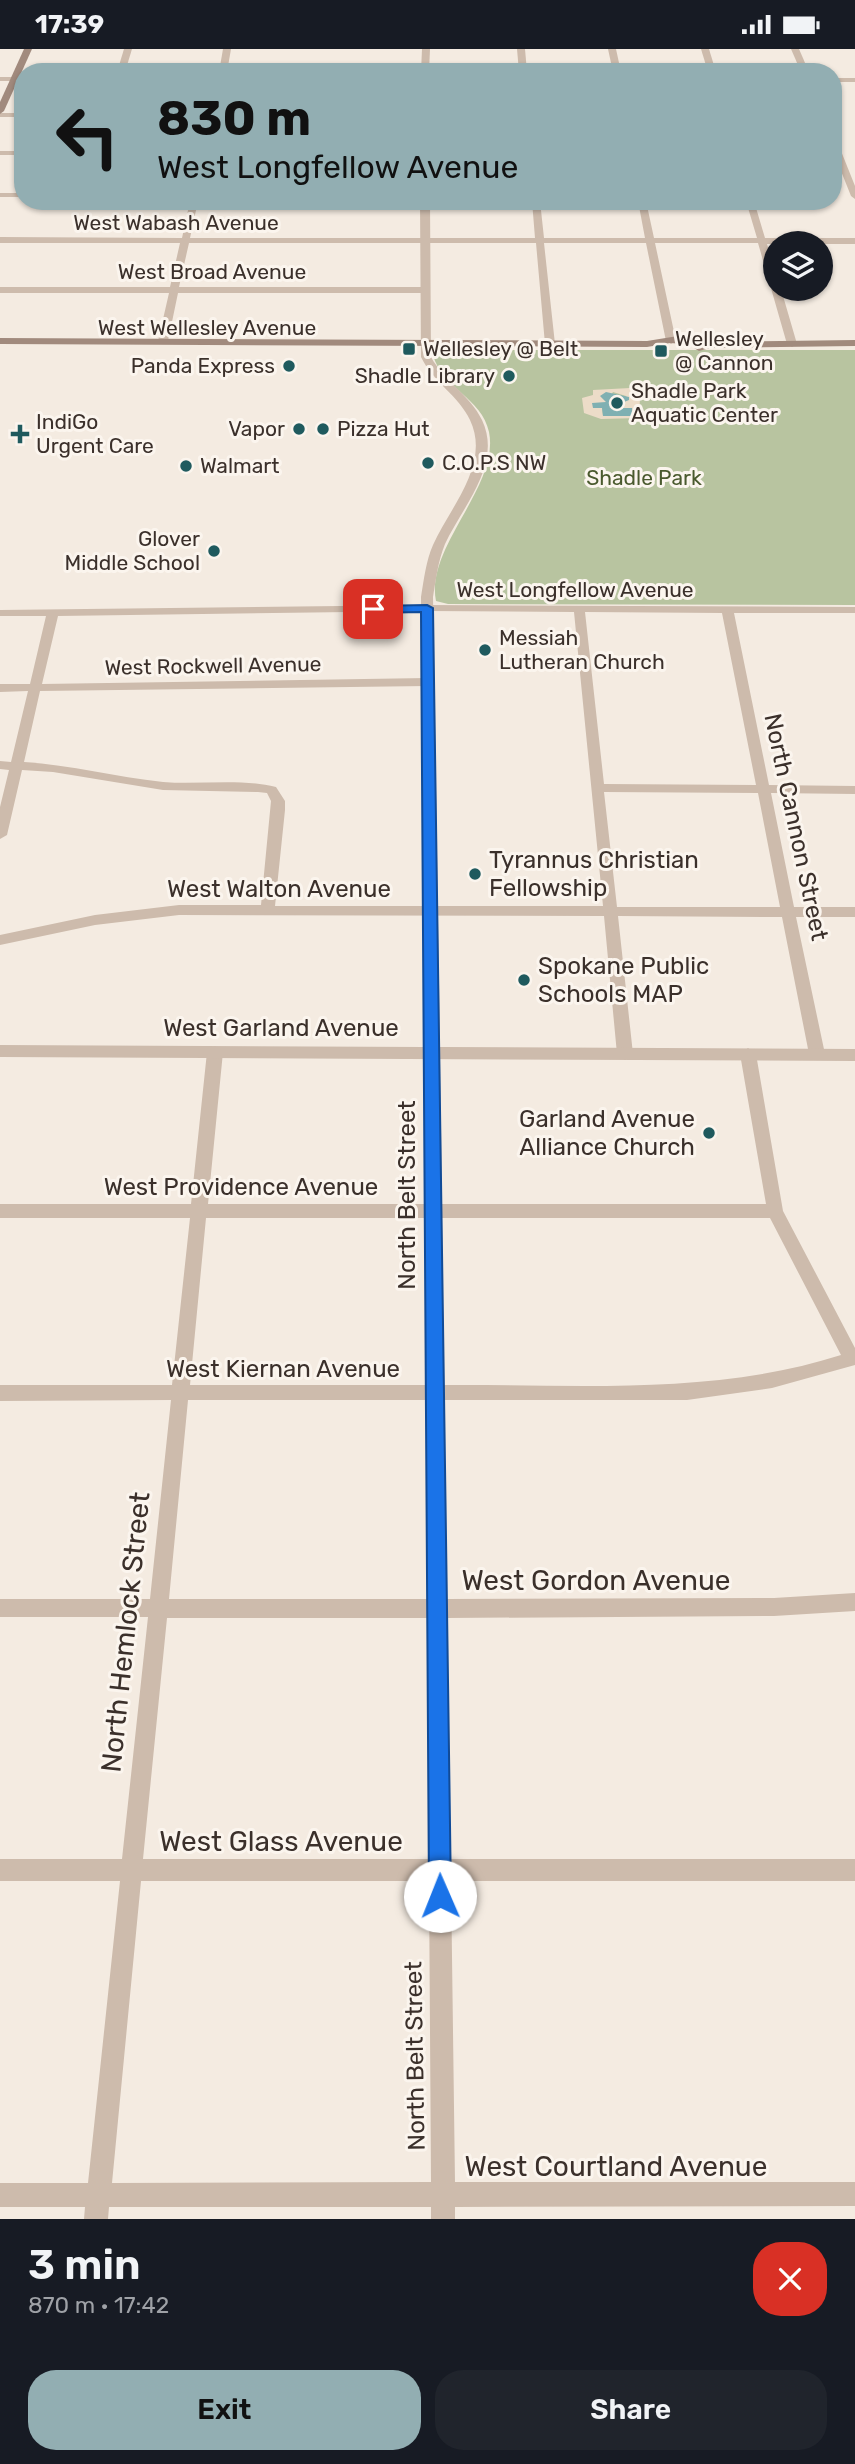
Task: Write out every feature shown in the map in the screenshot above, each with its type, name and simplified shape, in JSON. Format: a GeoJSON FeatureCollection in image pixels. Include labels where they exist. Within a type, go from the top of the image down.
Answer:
{"type":"FeatureCollection","features":[{"type":"Feature","properties":{"kind":"main road"},"geometry":{"type":"LineString","coordinates":[[0,113],[14,88]]}},
{"type":"Feature","properties":{"kind":"main road","name":"West Wellesley Avenue"},"geometry":{"type":"LineString","coordinates":[[0,341],[647,344],[700,341],[709,345],[854,344]]}},
{"type":"Feature","properties":{"kind":"main road"},"geometry":{"type":"LineString","coordinates":[[69,341],[98,347],[139,341]]}},
{"type":"Feature","properties":{"kind":"main road","name":"West Wellesley Avenue"},"geometry":{"type":"LineString","coordinates":[[0,347],[408,347],[419,344]]}},
{"type":"Feature","properties":{"kind":"main road","name":"West Wellesley Avenue"},"geometry":{"type":"LineString","coordinates":[[647,344],[654,348],[703,348],[709,345]]}},
{"type":"Feature","properties":{"kind":"street"},"geometry":{"type":"LineString","coordinates":[[842,162],[855,196]]}},
{"type":"Feature","properties":{"kind":"street"},"geometry":{"type":"LineString","coordinates":[[163,341],[192,210]]}},
{"type":"Feature","properties":{"kind":"street","name":"North Belt Street"},"geometry":{"type":"LineString","coordinates":[[425,210],[425,290],[419,344],[431,370],[476,419],[481,432],[477,470],[432,565],[427,608],[443,2208]]}},
{"type":"Feature","properties":{"kind":"street"},"geometry":{"type":"LineString","coordinates":[[537,210],[550,344]]}},
{"type":"Feature","properties":{"kind":"street"},"geometry":{"type":"LineString","coordinates":[[644,210],[671,341]]}},
{"type":"Feature","properties":{"kind":"street"},"geometry":{"type":"LineString","coordinates":[[753,210],[763,245]]}},
{"type":"Feature","properties":{"kind":"street","name":"West Wabash Avenue"},"geometry":{"type":"LineString","coordinates":[[0,240],[855,241]]}},
{"type":"Feature","properties":{"kind":"street","name":"West Broad Avenue"},"geometry":{"type":"LineString","coordinates":[[0,290],[425,290]]}},
{"type":"Feature","properties":{"kind":"street"},"geometry":{"type":"LineString","coordinates":[[779,301],[792,344]]}},
{"type":"Feature","properties":{"kind":"street","name":"West Longfellow Avenue"},"geometry":{"type":"LineString","coordinates":[[0,613],[427,608],[855,610]]}},
{"type":"Feature","properties":{"kind":"street"},"geometry":{"type":"LineString","coordinates":[[579,609],[625,1054]]}},
{"type":"Feature","properties":{"kind":"street","name":"North Cannon Street"},"geometry":{"type":"LineString","coordinates":[[727,609],[817,1054]]}},
{"type":"Feature","properties":{"kind":"street"},"geometry":{"type":"LineString","coordinates":[[0,835],[53,613]]}},
{"type":"Feature","properties":{"kind":"street","name":"West Rockwell Avenue"},"geometry":{"type":"LineString","coordinates":[[0,688],[427,682]]}},
{"type":"Feature","properties":{"kind":"street"},"geometry":{"type":"LineString","coordinates":[[0,765],[52,768],[163,786],[258,788],[274,793],[278,810],[268,910]]}},
{"type":"Feature","properties":{"kind":"street"},"geometry":{"type":"LineString","coordinates":[[597,788],[855,790]]}},
{"type":"Feature","properties":{"kind":"street","name":"West Walton Avenue"},"geometry":{"type":"LineString","coordinates":[[0,940],[140,913],[268,910],[855,912]]}},
{"type":"Feature","properties":{"kind":"street","name":"West Garland Avenue"},"geometry":{"type":"LineString","coordinates":[[0,1051],[855,1055]]}},
{"type":"Feature","properties":{"kind":"street","name":"North Hemlock Street"},"geometry":{"type":"LineString","coordinates":[[97,2207],[215,1052]]}},
{"type":"Feature","properties":{"kind":"street"},"geometry":{"type":"LineString","coordinates":[[748,1054],[775,1211],[853,1358]]}},
{"type":"Feature","properties":{"kind":"street","name":"West Providence Avenue"},"geometry":{"type":"LineString","coordinates":[[0,1211],[775,1211]]}},
{"type":"Feature","properties":{"kind":"street","name":"West Kiernan Avenue"},"geometry":{"type":"LineString","coordinates":[[0,1393],[700,1391],[740,1387],[796,1376],[853,1358]]}},
{"type":"Feature","properties":{"kind":"street","name":"West Gordon Avenue"},"geometry":{"type":"LineString","coordinates":[[0,1608],[774,1607],[855,1602]]}},
{"type":"Feature","properties":{"kind":"street","name":"West Glass Avenue"},"geometry":{"type":"LineString","coordinates":[[0,1870],[855,1870]]}},
{"type":"Feature","properties":{"kind":"street","name":"West Courtland Avenue"},"geometry":{"type":"LineString","coordinates":[[0,2195],[97,2207],[443,2208],[855,2194]]}},
{"type":"Feature","properties":{"kind":"green space","name":"Shadle Park"},"geometry":{"type":"Polygon","coordinates":[[[855,350],[855,605],[448,604],[436,601],[436,580],[441,559],[484,474],[489,453],[489,432],[485,420],[438,366],[433,355],[434,352],[855,350]]]}},
{"type":"Feature","properties":{"kind":"shaded area"},"geometry":{"type":"Polygon","coordinates":[[[635,388],[640,398],[639,418],[601,419],[584,413],[582,398],[593,395],[593,390],[635,388]],[[613,392],[602,408],[603,416],[633,416],[631,408],[609,408],[610,405],[628,400],[626,396],[613,392]]]}},
{"type":"Feature","properties":{"kind":"water"},"geometry":{"type":"Polygon","coordinates":[[[606,392],[629,397],[629,400],[609,408],[632,408],[633,416],[603,416],[602,408],[593,408],[592,403],[606,402],[600,396],[606,392]]]}},
{"type":"Feature","properties":{"kind":"place","name":"Wellesley @ Belt"},"geometry":{"type":"Point","coordinates":[409,349]}},
{"type":"Feature","properties":{"kind":"place","name":"Wellesley @ Cannon"},"geometry":{"type":"Point","coordinates":[661,351]}},
{"type":"Feature","properties":{"kind":"place","name":"Panda Express"},"geometry":{"type":"Point","coordinates":[289,366]}},
{"type":"Feature","properties":{"kind":"place","name":"Shadle Library"},"geometry":{"type":"Point","coordinates":[509,376]}},
{"type":"Feature","properties":{"kind":"place","name":"Shadle Park Aquatic Center"},"geometry":{"type":"Point","coordinates":[617,403]}},
{"type":"Feature","properties":{"kind":"place","name":"Vapor"},"geometry":{"type":"Point","coordinates":[299,429]}},
{"type":"Feature","properties":{"kind":"place","name":"Pizza Hut"},"geometry":{"type":"Point","coordinates":[323,429]}},
{"type":"Feature","properties":{"kind":"place","name":"IndiGo Urgent Care"},"geometry":{"type":"Point","coordinates":[20,434]}},
{"type":"Feature","properties":{"kind":"place","name":"C.O.P.S NW"},"geometry":{"type":"Point","coordinates":[428,463]}},
{"type":"Feature","properties":{"kind":"place","name":"Walmart"},"geometry":{"type":"Point","coordinates":[186,466]}},
{"type":"Feature","properties":{"kind":"place","name":"Glover Middle School"},"geometry":{"type":"Point","coordinates":[214,551]}},
{"type":"Feature","properties":{"kind":"place","name":"Messiah Lutheran Church"},"geometry":{"type":"Point","coordinates":[485,650]}},
{"type":"Feature","properties":{"kind":"place","name":"Tyrannus Christian Fellowship"},"geometry":{"type":"Point","coordinates":[475,874]}},
{"type":"Feature","properties":{"kind":"place","name":"Spokane Public Schools MAP"},"geometry":{"type":"Point","coordinates":[524,980]}},
{"type":"Feature","properties":{"kind":"place","name":"Garland Avenue Alliance Church"},"geometry":{"type":"Point","coordinates":[709,1133]}},
{"type":"Feature","properties":{"kind":"route"},"geometry":{"type":"LineString","coordinates":[[373,609],[427,608],[440,1896]]}}]}
